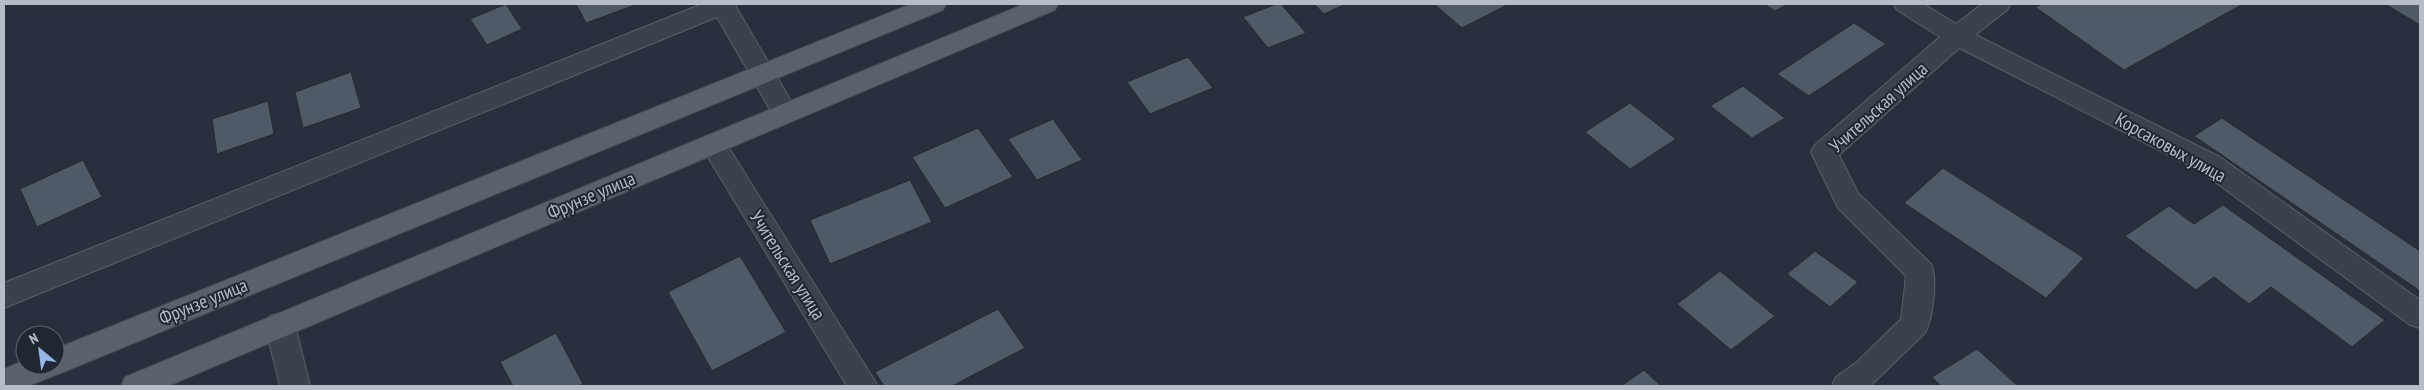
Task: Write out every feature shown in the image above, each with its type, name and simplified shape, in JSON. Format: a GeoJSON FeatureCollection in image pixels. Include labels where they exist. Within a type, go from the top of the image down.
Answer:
{"type":"FeatureCollection","features":[{"type":"Feature","properties":{"kind":"main road","name":"Фрунзе улица"},"geometry":{"type":"LineString","coordinates":[[65,358],[934,4]]}},
{"type":"Feature","properties":{"kind":"main road","name":"Фрунзе улица"},"geometry":{"type":"LineString","coordinates":[[136,386],[1046,4]]}},
{"type":"Feature","properties":{"kind":"main road"},"geometry":{"type":"LineString","coordinates":[[4,382],[22,375]]}},
{"type":"Feature","properties":{"kind":"street"},"geometry":{"type":"LineString","coordinates":[[4,296],[723,4],[785,113]]}},
{"type":"Feature","properties":{"kind":"street","name":"Корсаковых улица"},"geometry":{"type":"LineString","coordinates":[[1906,4],[1957,36],[2210,164],[2420,316]]}},
{"type":"Feature","properties":{"kind":"street","name":"Учительская улица"},"geometry":{"type":"LineString","coordinates":[[1847,386],[1868,371],[1915,324],[1921,272],[1848,200],[1824,152],[1957,36],[1998,4]]}},
{"type":"Feature","properties":{"kind":"street","name":"Учительская улица"},"geometry":{"type":"LineString","coordinates":[[713,144],[863,386]]}},
{"type":"Feature","properties":{"kind":"street"},"geometry":{"type":"LineString","coordinates":[[280,326],[295,386]]}},
{"type":"Feature","properties":{"kind":"building"},"geometry":{"type":"Polygon","coordinates":[[[506,4],[522,29],[487,45],[470,19],[506,4]]]}},
{"type":"Feature","properties":{"kind":"building"},"geometry":{"type":"Polygon","coordinates":[[[576,4],[638,4],[586,23],[576,4]]]}},
{"type":"Feature","properties":{"kind":"building"},"geometry":{"type":"Polygon","coordinates":[[[1276,4],[1281,4],[1306,33],[1268,48],[1243,17],[1276,4]]]}},
{"type":"Feature","properties":{"kind":"building"},"geometry":{"type":"Polygon","coordinates":[[[1314,4],[1346,4],[1324,14],[1314,4]]]}},
{"type":"Feature","properties":{"kind":"building"},"geometry":{"type":"Polygon","coordinates":[[[1434,4],[1506,4],[1507,5],[1462,28],[1434,4]]]}},
{"type":"Feature","properties":{"kind":"building"},"geometry":{"type":"Polygon","coordinates":[[[1764,4],[1788,4],[1775,11],[1764,4]]]}},
{"type":"Feature","properties":{"kind":"building"},"geometry":{"type":"Polygon","coordinates":[[[2042,4],[2243,4],[2124,70],[2035,7],[2042,4]]]}},
{"type":"Feature","properties":{"kind":"building"},"geometry":{"type":"Polygon","coordinates":[[[2385,4],[2420,4],[2420,25],[2385,4]]]}},
{"type":"Feature","properties":{"kind":"building"},"geometry":{"type":"Polygon","coordinates":[[[1854,23],[1886,44],[1809,96],[1777,74],[1854,23]]]}},
{"type":"Feature","properties":{"kind":"building"},"geometry":{"type":"Polygon","coordinates":[[[1188,57],[1213,88],[1150,114],[1127,82],[1188,57]]]}},
{"type":"Feature","properties":{"kind":"building"},"geometry":{"type":"Polygon","coordinates":[[[351,72],[361,108],[303,128],[295,92],[351,72]]]}},
{"type":"Feature","properties":{"kind":"building"},"geometry":{"type":"Polygon","coordinates":[[[1743,86],[1785,118],[1752,138],[1710,106],[1743,86]]]}},
{"type":"Feature","properties":{"kind":"building"},"geometry":{"type":"Polygon","coordinates":[[[268,101],[274,134],[217,154],[212,119],[268,101]]]}},
{"type":"Feature","properties":{"kind":"building"},"geometry":{"type":"Polygon","coordinates":[[[1630,103],[1676,139],[1630,169],[1585,132],[1630,103]]]}},
{"type":"Feature","properties":{"kind":"building"},"geometry":{"type":"Polygon","coordinates":[[[2222,118],[2420,251],[2420,291],[2194,136],[2222,118]]]}},
{"type":"Feature","properties":{"kind":"building"},"geometry":{"type":"Polygon","coordinates":[[[1053,119],[1082,160],[1037,180],[1008,139],[1053,119]]]}},
{"type":"Feature","properties":{"kind":"building"},"geometry":{"type":"Polygon","coordinates":[[[978,128],[1013,177],[945,208],[912,157],[978,128]]]}},
{"type":"Feature","properties":{"kind":"building"},"geometry":{"type":"Polygon","coordinates":[[[83,160],[102,197],[37,227],[20,189],[83,160]]]}},
{"type":"Feature","properties":{"kind":"building"},"geometry":{"type":"Polygon","coordinates":[[[1943,168],[2084,258],[2046,298],[1904,203],[1943,168]]]}},
{"type":"Feature","properties":{"kind":"building"},"geometry":{"type":"Polygon","coordinates":[[[910,180],[932,222],[830,264],[810,220],[910,180]]]}},
{"type":"Feature","properties":{"kind":"building"},"geometry":{"type":"Polygon","coordinates":[[[2223,205],[2385,320],[2352,347],[2271,287],[2249,304],[2214,277],[2196,290],[2125,236],[2169,206],[2194,224],[2223,205]]]}},
{"type":"Feature","properties":{"kind":"building"},"geometry":{"type":"Polygon","coordinates":[[[1815,251],[1858,282],[1830,307],[1787,274],[1815,251]]]}},
{"type":"Feature","properties":{"kind":"building"},"geometry":{"type":"Polygon","coordinates":[[[740,256],[786,332],[712,371],[668,292],[740,256]]]}},
{"type":"Feature","properties":{"kind":"building"},"geometry":{"type":"Polygon","coordinates":[[[1720,271],[1775,316],[1731,350],[1677,304],[1720,271]]]}},
{"type":"Feature","properties":{"kind":"building"},"geometry":{"type":"Polygon","coordinates":[[[998,309],[1025,348],[952,386],[884,386],[875,372],[998,309]]]}},
{"type":"Feature","properties":{"kind":"building"},"geometry":{"type":"Polygon","coordinates":[[[556,333],[583,384],[579,386],[513,386],[500,362],[556,333]]]}},
{"type":"Feature","properties":{"kind":"building"},"geometry":{"type":"Polygon","coordinates":[[[1977,349],[2018,386],[1941,386],[1932,377],[1977,349]]]}},
{"type":"Feature","properties":{"kind":"building"},"geometry":{"type":"Polygon","coordinates":[[[1644,370],[1661,386],[1621,386],[1644,370]]]}}]}
